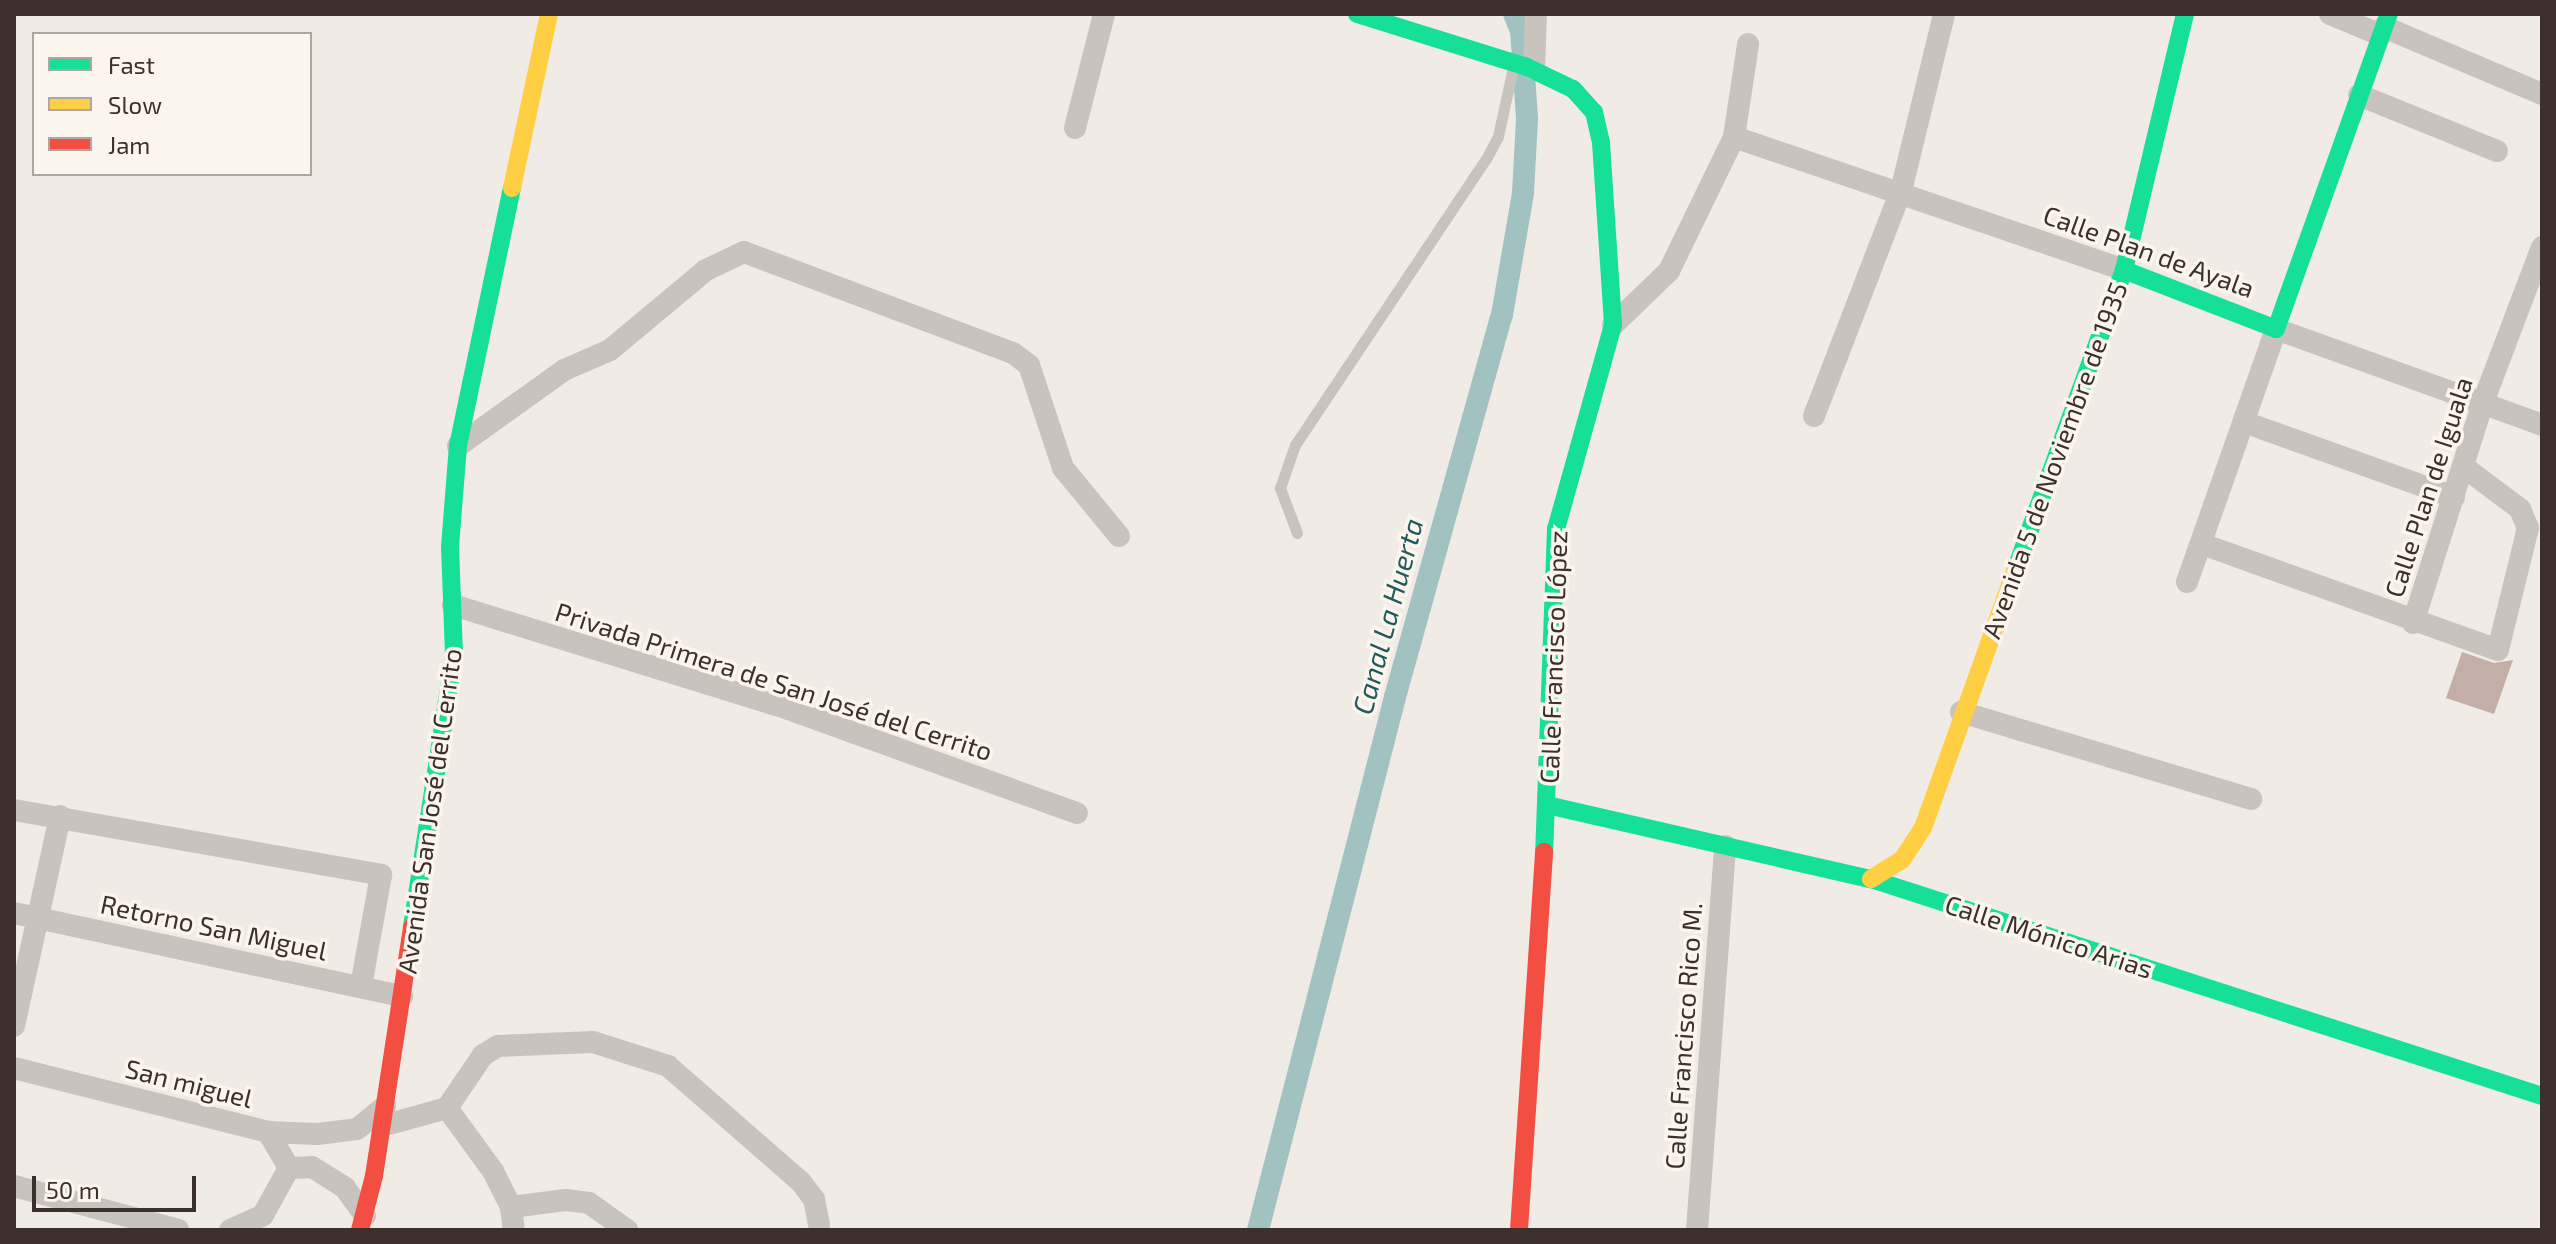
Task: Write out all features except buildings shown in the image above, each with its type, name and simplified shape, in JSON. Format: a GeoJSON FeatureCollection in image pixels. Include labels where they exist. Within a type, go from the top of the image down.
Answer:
{"type":"FeatureCollection","features":[{"type":"Feature","properties":{"kind":"street","name":"Avenida San José del Cerrito"},"geometry":{"type":"LineString","coordinates":[[362,1223],[383,1116],[454,655],[450,547],[458,446],[549,14]]}},
{"type":"Feature","properties":{"kind":"street"},"geometry":{"type":"LineString","coordinates":[[1075,128],[1104,14]]}},
{"type":"Feature","properties":{"kind":"street","name":"Calle Francisco López"},"geometry":{"type":"LineString","coordinates":[[1357,14],[1524,66],[1573,89],[1594,112],[1601,143],[1613,325],[1556,529],[1547,805],[1519,1230]]}},
{"type":"Feature","properties":{"kind":"street"},"geometry":{"type":"LineString","coordinates":[[1524,66],[1536,14]]}},
{"type":"Feature","properties":{"kind":"street"},"geometry":{"type":"LineString","coordinates":[[1814,416],[1901,191],[1944,14]]}},
{"type":"Feature","properties":{"kind":"street","name":"Avenida 5 de Noviembre de 1935"},"geometry":{"type":"LineString","coordinates":[[1871,879],[1902,860],[1923,828],[1961,712],[2124,270],[2185,14]]}},
{"type":"Feature","properties":{"kind":"street"},"geometry":{"type":"LineString","coordinates":[[2330,14],[2385,25],[2542,94]]}},
{"type":"Feature","properties":{"kind":"street"},"geometry":{"type":"LineString","coordinates":[[2187,582],[2385,25]]}},
{"type":"Feature","properties":{"kind":"street"},"geometry":{"type":"LineString","coordinates":[[1613,325],[1669,271],[1734,137],[1748,44]]}},
{"type":"Feature","properties":{"kind":"street"},"geometry":{"type":"LineString","coordinates":[[2359,95],[2497,151]]}},
{"type":"Feature","properties":{"kind":"street","name":"Calle Plan de Ayala"},"geometry":{"type":"LineString","coordinates":[[1734,137],[1901,191],[2124,270],[2276,329],[2542,425]]}},
{"type":"Feature","properties":{"kind":"street"},"geometry":{"type":"LineString","coordinates":[[458,446],[564,370],[610,350],[706,270],[744,252],[1013,353],[1029,365],[1063,468],[1119,536]]}},
{"type":"Feature","properties":{"kind":"street","name":"Calle Plan de Iguala"},"geometry":{"type":"LineString","coordinates":[[2202,544],[2413,623],[2482,405],[2540,257]]}},
{"type":"Feature","properties":{"kind":"street"},"geometry":{"type":"LineString","coordinates":[[2244,422],[2454,497]]}},
{"type":"Feature","properties":{"kind":"street"},"geometry":{"type":"LineString","coordinates":[[2413,623],[2498,650],[2528,528],[2520,509],[2464,467]]}},
{"type":"Feature","properties":{"kind":"street","name":"Privada Primera de San José del Cerrito"},"geometry":{"type":"LineString","coordinates":[[453,605],[788,709],[1077,813]]}},
{"type":"Feature","properties":{"kind":"street"},"geometry":{"type":"LineString","coordinates":[[1961,712],[2251,799]]}},
{"type":"Feature","properties":{"kind":"street","name":"Calle Mónico Arias"},"geometry":{"type":"LineString","coordinates":[[1547,805],[1871,879],[2542,1096]]}},
{"type":"Feature","properties":{"kind":"street"},"geometry":{"type":"LineString","coordinates":[[14,810],[381,875],[361,986]]}},
{"type":"Feature","properties":{"kind":"street"},"geometry":{"type":"LineString","coordinates":[[14,1026],[24,916],[60,816]]}},
{"type":"Feature","properties":{"kind":"street","name":"Calle Francisco Rico M."},"geometry":{"type":"LineString","coordinates":[[1697,1230],[1725,846]]}},
{"type":"Feature","properties":{"kind":"street","name":"Retorno San Miguel"},"geometry":{"type":"LineString","coordinates":[[24,916],[402,996]]}},
{"type":"Feature","properties":{"kind":"street"},"geometry":{"type":"LineString","coordinates":[[268,1132],[317,1134],[357,1129],[383,1116],[447,1108],[483,1055],[498,1046],[593,1042],[668,1066],[801,1182],[814,1199],[819,1225]]}},
{"type":"Feature","properties":{"kind":"street","name":"San miguel"},"geometry":{"type":"LineString","coordinates":[[14,1068],[268,1132],[285,1153],[289,1168]]}},
{"type":"Feature","properties":{"kind":"street"},"geometry":{"type":"LineString","coordinates":[[447,1108],[493,1171],[511,1207],[514,1230]]}},
{"type":"Feature","properties":{"kind":"street"},"geometry":{"type":"LineString","coordinates":[[230,1230],[263,1215],[289,1168],[312,1167],[345,1188],[362,1223]]}},
{"type":"Feature","properties":{"kind":"street"},"geometry":{"type":"LineString","coordinates":[[14,1186],[178,1230]]}},
{"type":"Feature","properties":{"kind":"street"},"geometry":{"type":"LineString","coordinates":[[511,1207],[566,1200],[589,1203],[627,1230]]}},
{"type":"Feature","properties":{"kind":"lane"},"geometry":{"type":"LineString","coordinates":[[1297,533],[1280,488],[1295,445],[1486,159],[1498,136],[1524,66]]}},
{"type":"Feature","properties":{"kind":"waterway","name":"Canal La Huerta"},"geometry":{"type":"LineString","coordinates":[[1258,1230],[1395,697],[1502,315],[1523,193],[1527,118],[1521,31],[1514,14]]}},
{"type":"Feature","properties":{"kind":"traffic: fast"},"geometry":{"type":"LineString","coordinates":[[1357,14],[1527,67],[1573,89],[1594,112],[1601,143],[1613,325],[1556,529],[1544,852]]}},
{"type":"Feature","properties":{"kind":"traffic: fast"},"geometry":{"type":"LineString","coordinates":[[2015,571],[2124,270],[2185,14]]}},
{"type":"Feature","properties":{"kind":"traffic: fast"},"geometry":{"type":"LineString","coordinates":[[2124,270],[2276,329],[2389,14]]}},
{"type":"Feature","properties":{"kind":"traffic: fast"},"geometry":{"type":"LineString","coordinates":[[412,927],[454,655],[450,547],[458,446],[512,188]]}},
{"type":"Feature","properties":{"kind":"traffic: fast"},"geometry":{"type":"LineString","coordinates":[[1547,805],[1871,879],[2542,1096]]}},
{"type":"Feature","properties":{"kind":"traffic: slow"},"geometry":{"type":"LineString","coordinates":[[512,188],[549,14]]}},
{"type":"Feature","properties":{"kind":"traffic: slow"},"geometry":{"type":"LineString","coordinates":[[1871,879],[1902,860],[1923,828],[2015,571]]}},
{"type":"Feature","properties":{"kind":"traffic: jam"},"geometry":{"type":"LineString","coordinates":[[1519,1230],[1544,852]]}},
{"type":"Feature","properties":{"kind":"traffic: jam"},"geometry":{"type":"LineString","coordinates":[[360,1230],[374,1176],[412,927]]}}]}
